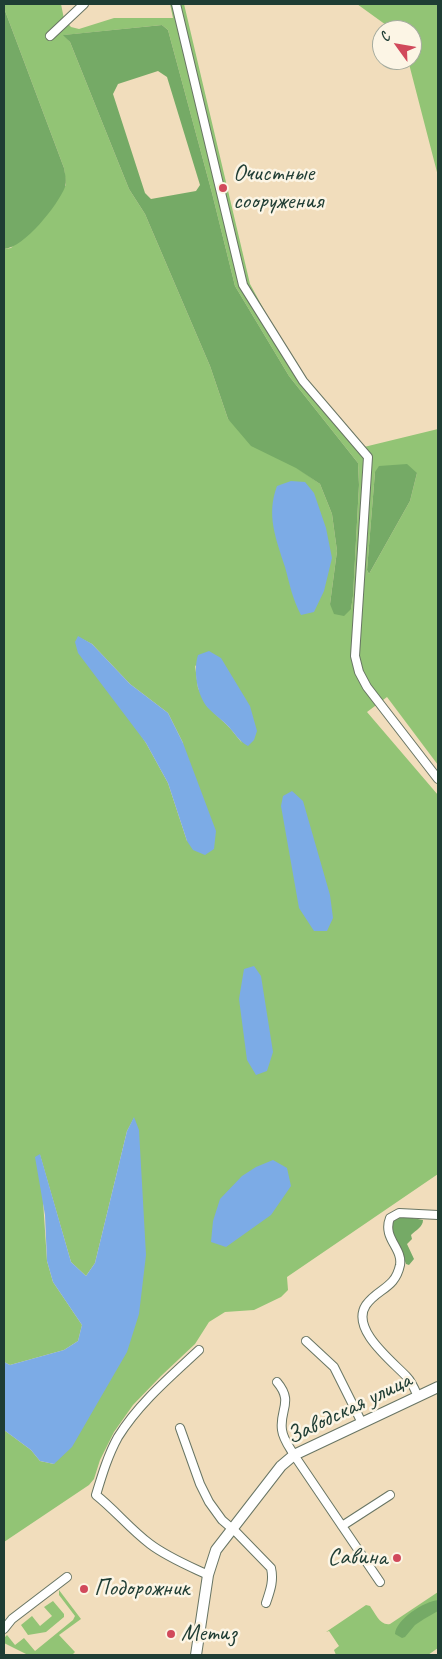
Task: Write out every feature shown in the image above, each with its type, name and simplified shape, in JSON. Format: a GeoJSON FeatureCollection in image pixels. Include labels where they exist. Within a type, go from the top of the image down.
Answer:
{"type":"FeatureCollection","features":[{"type":"Feature","properties":{"kind":"street"},"geometry":{"type":"LineString","coordinates":[[50,36],[84,4]]}},
{"type":"Feature","properties":{"kind":"street"},"geometry":{"type":"LineString","coordinates":[[176,4],[243,285],[303,382],[368,457],[355,656],[359,672],[367,687],[438,779]]}},
{"type":"Feature","properties":{"kind":"street"},"geometry":{"type":"LineString","coordinates":[[418,1396],[409,1378],[380,1351],[371,1339],[365,1327],[362,1314],[374,1295],[389,1286],[399,1268],[400,1260],[388,1232],[390,1218],[398,1213],[438,1215]]}},
{"type":"Feature","properties":{"kind":"street"},"geometry":{"type":"LineString","coordinates":[[306,1341],[334,1367],[362,1423]]}},
{"type":"Feature","properties":{"kind":"street"},"geometry":{"type":"LineString","coordinates":[[199,1350],[164,1382],[132,1418],[118,1438],[96,1494],[149,1543],[183,1563],[208,1574]]}},
{"type":"Feature","properties":{"kind":"street"},"geometry":{"type":"LineString","coordinates":[[277,1382],[286,1395],[282,1423],[283,1436],[380,1582]]}},
{"type":"Feature","properties":{"kind":"street","name":"Заводская улица"},"geometry":{"type":"LineString","coordinates":[[196,1655],[208,1574],[216,1550],[281,1466],[294,1455],[438,1387]]}},
{"type":"Feature","properties":{"kind":"street"},"geometry":{"type":"LineString","coordinates":[[180,1428],[200,1484],[209,1502],[222,1520],[271,1568],[272,1585],[266,1603]]}},
{"type":"Feature","properties":{"kind":"street"},"geometry":{"type":"LineString","coordinates":[[342,1526],[390,1495]]}},
{"type":"Feature","properties":{"kind":"street"},"geometry":{"type":"LineString","coordinates":[[4,1629],[12,1619],[67,1577]]}},
{"type":"Feature","properties":{"kind":"green space"},"geometry":{"type":"Polygon","coordinates":[[[4,4],[61,4],[64,19],[71,27],[79,29],[114,18],[173,18],[170,4],[184,4],[250,284],[293,363],[364,447],[438,429],[438,765],[387,697],[367,712],[438,795],[438,1174],[287,1277],[288,1290],[281,1297],[254,1310],[225,1312],[209,1322],[195,1344],[133,1405],[114,1432],[100,1460],[94,1479],[89,1485],[4,1542],[4,1430],[31,1450],[40,1461],[54,1464],[134,1118],[127,1131],[95,1263],[86,1276],[71,1262],[40,1155],[47,1261],[53,1282],[82,1325],[78,1341],[64,1350],[10,1365],[4,1362],[4,249],[11,248],[66,185],[64,168],[4,4]],[[162,25],[64,35],[70,42],[129,189],[145,214],[210,366],[228,419],[320,484],[332,514],[337,551],[330,604],[351,609],[359,485],[358,463],[289,376],[235,286],[168,30],[162,25]],[[375,472],[367,570],[369,574],[410,501],[417,473],[375,472]],[[78,637],[146,743],[168,783],[187,841],[183,743],[168,713],[130,684],[92,644],[78,637]],[[195,665],[198,688],[207,706],[230,728],[242,743],[195,665]]]}},
{"type":"Feature","properties":{"kind":"green space"},"geometry":{"type":"Polygon","coordinates":[[[357,4],[438,4],[438,176],[411,70],[422,70],[422,20],[379,20],[357,4]]]}},
{"type":"Feature","properties":{"kind":"green space"},"geometry":{"type":"Polygon","coordinates":[[[4,8],[64,168],[66,183],[61,195],[48,214],[30,234],[12,247],[4,249],[4,8]]]}},
{"type":"Feature","properties":{"kind":"green space"},"geometry":{"type":"Polygon","coordinates":[[[162,25],[168,30],[235,286],[289,376],[358,463],[359,485],[353,596],[351,609],[344,616],[334,614],[330,604],[337,551],[332,514],[320,484],[296,468],[251,446],[228,419],[210,366],[145,214],[129,189],[70,42],[63,35],[162,25]],[[158,71],[118,84],[113,94],[145,193],[151,199],[196,191],[200,185],[167,77],[158,71]]]}},
{"type":"Feature","properties":{"kind":"green space"},"geometry":{"type":"Polygon","coordinates":[[[407,464],[417,473],[410,501],[369,574],[367,570],[375,472],[379,466],[407,464]]]}},
{"type":"Feature","properties":{"kind":"green space"},"geometry":{"type":"Polygon","coordinates":[[[402,1216],[423,1220],[421,1227],[411,1235],[412,1239],[407,1244],[414,1259],[409,1265],[406,1264],[391,1228],[392,1220],[402,1216]]]}},
{"type":"Feature","properties":{"kind":"green space"},"geometry":{"type":"Polygon","coordinates":[[[59,1590],[81,1619],[59,1635],[75,1652],[72,1655],[28,1655],[4,1643],[4,1638],[7,1635],[15,1645],[24,1638],[35,1651],[73,1620],[75,1616],[59,1595],[59,1590]]]}},
{"type":"Feature","properties":{"kind":"green space"},"geometry":{"type":"Polygon","coordinates":[[[438,1592],[438,1648],[428,1655],[336,1655],[334,1650],[339,1646],[329,1631],[326,1632],[366,1605],[370,1606],[383,1623],[390,1624],[438,1592]]]}},
{"type":"Feature","properties":{"kind":"green space"},"geometry":{"type":"Polygon","coordinates":[[[438,1600],[438,1611],[415,1625],[405,1637],[402,1638],[395,1634],[400,1622],[412,1612],[432,1601],[438,1600]]]}},
{"type":"Feature","properties":{"kind":"green space"},"geometry":{"type":"Polygon","coordinates":[[[53,1601],[64,1614],[64,1617],[46,1632],[28,1635],[21,1625],[32,1616],[40,1626],[52,1616],[44,1607],[53,1601]]]}},
{"type":"Feature","properties":{"kind":"water"},"geometry":{"type":"Polygon","coordinates":[[[291,481],[305,482],[314,493],[326,528],[332,558],[324,591],[314,612],[301,615],[295,603],[272,517],[272,507],[277,486],[291,481]]]}},
{"type":"Feature","properties":{"kind":"water"},"geometry":{"type":"Polygon","coordinates":[[[78,636],[92,644],[130,684],[168,713],[183,743],[216,831],[214,849],[205,855],[193,850],[187,841],[168,783],[146,743],[78,653],[75,642],[78,636]]]}},
{"type":"Feature","properties":{"kind":"water"},"geometry":{"type":"Polygon","coordinates":[[[209,651],[221,658],[250,706],[257,731],[254,740],[248,746],[208,708],[201,696],[196,675],[198,655],[209,651]]]}},
{"type":"Feature","properties":{"kind":"water"},"geometry":{"type":"Polygon","coordinates":[[[292,791],[303,801],[330,895],[333,918],[327,931],[314,931],[299,908],[281,806],[283,796],[292,791]]]}},
{"type":"Feature","properties":{"kind":"water"},"geometry":{"type":"Polygon","coordinates":[[[254,966],[261,976],[273,1052],[267,1071],[256,1075],[247,1060],[239,999],[244,969],[254,966]]]}},
{"type":"Feature","properties":{"kind":"water"},"geometry":{"type":"Polygon","coordinates":[[[134,1117],[139,1130],[146,1255],[139,1314],[127,1352],[72,1447],[54,1464],[40,1461],[31,1450],[4,1430],[4,1362],[10,1365],[64,1350],[78,1341],[82,1325],[53,1282],[47,1261],[45,1215],[35,1157],[40,1154],[71,1262],[86,1276],[95,1263],[127,1131],[134,1117]]]}},
{"type":"Feature","properties":{"kind":"water"},"geometry":{"type":"Polygon","coordinates":[[[273,1160],[287,1168],[291,1186],[271,1215],[226,1247],[211,1242],[213,1221],[220,1199],[242,1176],[256,1167],[273,1160]]]}},
{"type":"Feature","properties":{"kind":"place","name":"Очистные сооружения"},"geometry":{"type":"Point","coordinates":[223,188]}},
{"type":"Feature","properties":{"kind":"place","name":"Савина"},"geometry":{"type":"Point","coordinates":[397,1558]}},
{"type":"Feature","properties":{"kind":"place","name":"Подорожник"},"geometry":{"type":"Point","coordinates":[84,1589]}},
{"type":"Feature","properties":{"kind":"place","name":"Метиз"},"geometry":{"type":"Point","coordinates":[171,1634]}}]}
